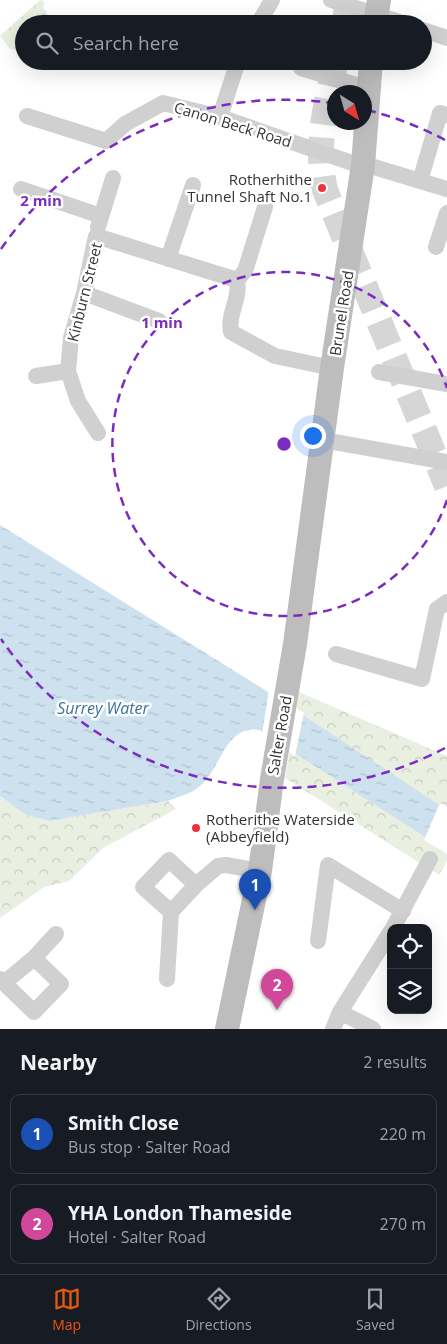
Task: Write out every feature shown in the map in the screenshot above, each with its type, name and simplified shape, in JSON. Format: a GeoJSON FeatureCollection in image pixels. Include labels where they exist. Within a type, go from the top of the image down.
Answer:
{"type":"FeatureCollection","features":[{"type":"Feature","properties":{"kind":"main road","name":"Brunel Road"},"geometry":{"type":"LineString","coordinates":[[369,85],[370,70]]}},
{"type":"Feature","properties":{"kind":"main road","name":"Brunel Road"},"geometry":{"type":"LineString","coordinates":[[323,440],[363,165],[366,130]]}},
{"type":"Feature","properties":{"kind":"main road","name":"Salter Road"},"geometry":{"type":"LineString","coordinates":[[226,1029],[260,871],[323,440]]}},
{"type":"Feature","properties":{"kind":"street"},"geometry":{"type":"LineString","coordinates":[[263,15],[272,0]]}},
{"type":"Feature","properties":{"kind":"street"},"geometry":{"type":"LineString","coordinates":[[330,0],[376,12]]}},
{"type":"Feature","properties":{"kind":"street"},"geometry":{"type":"LineString","coordinates":[[432,33],[447,38]]}},
{"type":"Feature","properties":{"kind":"street"},"geometry":{"type":"LineString","coordinates":[[220,117],[235,70]]}},
{"type":"Feature","properties":{"kind":"street"},"geometry":{"type":"LineString","coordinates":[[307,70],[354,85]]}},
{"type":"Feature","properties":{"kind":"street","name":"Canon Beck Road"},"geometry":{"type":"LineString","coordinates":[[27,116],[106,140],[125,124],[163,103],[220,117],[363,165],[447,189]]}},
{"type":"Feature","properties":{"kind":"street"},"geometry":{"type":"LineString","coordinates":[[420,181],[440,113],[447,115]]}},
{"type":"Feature","properties":{"kind":"street"},"geometry":{"type":"LineString","coordinates":[[96,236],[113,178]]}},
{"type":"Feature","properties":{"kind":"street"},"geometry":{"type":"LineString","coordinates":[[168,260],[193,185]]}},
{"type":"Feature","properties":{"kind":"street"},"geometry":{"type":"LineString","coordinates":[[22,190],[101,216]]}},
{"type":"Feature","properties":{"kind":"street"},"geometry":{"type":"LineString","coordinates":[[265,207],[245,271],[237,280],[239,287],[229,325],[231,332],[275,356],[332,368]]}},
{"type":"Feature","properties":{"kind":"street"},"geometry":{"type":"LineString","coordinates":[[436,247],[447,212]]}},
{"type":"Feature","properties":{"kind":"street","name":"Kinburn Street"},"geometry":{"type":"LineString","coordinates":[[68,371],[71,338],[84,293],[96,236],[237,280]]}},
{"type":"Feature","properties":{"kind":"street"},"geometry":{"type":"LineString","coordinates":[[84,293],[159,321]]}},
{"type":"Feature","properties":{"kind":"street"},"geometry":{"type":"LineString","coordinates":[[36,376],[68,371],[78,401],[98,433]]}},
{"type":"Feature","properties":{"kind":"street"},"geometry":{"type":"LineString","coordinates":[[379,372],[447,384]]}},
{"type":"Feature","properties":{"kind":"street"},"geometry":{"type":"LineString","coordinates":[[323,440],[447,462]]}},
{"type":"Feature","properties":{"kind":"street"},"geometry":{"type":"LineString","coordinates":[[336,654],[422,679],[437,609],[447,602]]}},
{"type":"Feature","properties":{"kind":"street"},"geometry":{"type":"LineString","coordinates":[[171,912],[143,887],[169,860],[196,885]]}},
{"type":"Feature","properties":{"kind":"street"},"geometry":{"type":"LineString","coordinates":[[395,924],[430,860]]}},
{"type":"Feature","properties":{"kind":"street"},"geometry":{"type":"LineString","coordinates":[[167,979],[171,912],[196,885],[218,866],[226,865],[260,871]]}},
{"type":"Feature","properties":{"kind":"street"},"geometry":{"type":"LineString","coordinates":[[318,941],[328,865],[403,911]]}},
{"type":"Feature","properties":{"kind":"street"},"geometry":{"type":"LineString","coordinates":[[34,958],[61,984],[34,1012],[2,980],[34,958],[56,934]]}},
{"type":"Feature","properties":{"kind":"street"},"geometry":{"type":"LineString","coordinates":[[332,1029],[340,1012],[387,937]]}},
{"type":"Feature","properties":{"kind":"street"},"geometry":{"type":"LineString","coordinates":[[340,1012],[373,1029]]}},
{"type":"Feature","properties":{"kind":"green space"},"geometry":{"type":"Polygon","coordinates":[[[40,0],[45,2],[43,7],[48,15],[23,15],[40,0]]]}},
{"type":"Feature","properties":{"kind":"green space"},"geometry":{"type":"Polygon","coordinates":[[[15,22],[15,50],[10,49],[0,36],[15,22]]]}},
{"type":"Feature","properties":{"kind":"green space"},"geometry":{"type":"Polygon","coordinates":[[[299,692],[447,756],[447,861],[439,875],[285,778],[299,692]]]}},
{"type":"Feature","properties":{"kind":"green space"},"geometry":{"type":"Polygon","coordinates":[[[0,796],[24,814],[49,821],[168,801],[176,809],[103,848],[69,881],[44,887],[0,918],[0,796]]]}},
{"type":"Feature","properties":{"kind":"water","name":"Surrey Water"},"geometry":{"type":"Polygon","coordinates":[[[0,525],[265,690],[447,810],[447,851],[259,730],[248,730],[238,734],[231,741],[207,779],[200,786],[189,793],[168,801],[49,821],[24,814],[0,796],[0,525]]]}},
{"type":"Feature","properties":{"kind":"pier"},"geometry":{"type":"Polygon","coordinates":[[[269,690],[304,713],[295,756],[262,734],[269,690]]]}},
{"type":"Feature","properties":{"kind":"pier"},"geometry":{"type":"Polygon","coordinates":[[[440,803],[447,807],[447,854],[424,840],[440,803]]]}},
{"type":"Feature","properties":{"kind":"tunnel"},"geometry":{"type":"LineString","coordinates":[[346,15],[349,0]]}},
{"type":"Feature","properties":{"kind":"tunnel"},"geometry":{"type":"LineString","coordinates":[[334,70],[325,109],[321,141],[322,174],[325,190],[447,486]]}},
{"type":"Feature","properties":{"kind":"place","name":"Rotherhithe Tunnel Shaft No.1"},"geometry":{"type":"Point","coordinates":[322,188]}},
{"type":"Feature","properties":{"kind":"place","name":"Rotherithe Waterside (Abbeyfield)"},"geometry":{"type":"Point","coordinates":[196,828]}},
{"type":"Feature","properties":{"kind":"place","name":"Smith Close"},"geometry":{"type":"Point","coordinates":[255,910]}},
{"type":"Feature","properties":{"kind":"place","name":"YHA London Thameside"},"geometry":{"type":"Point","coordinates":[277,1010]}}]}
